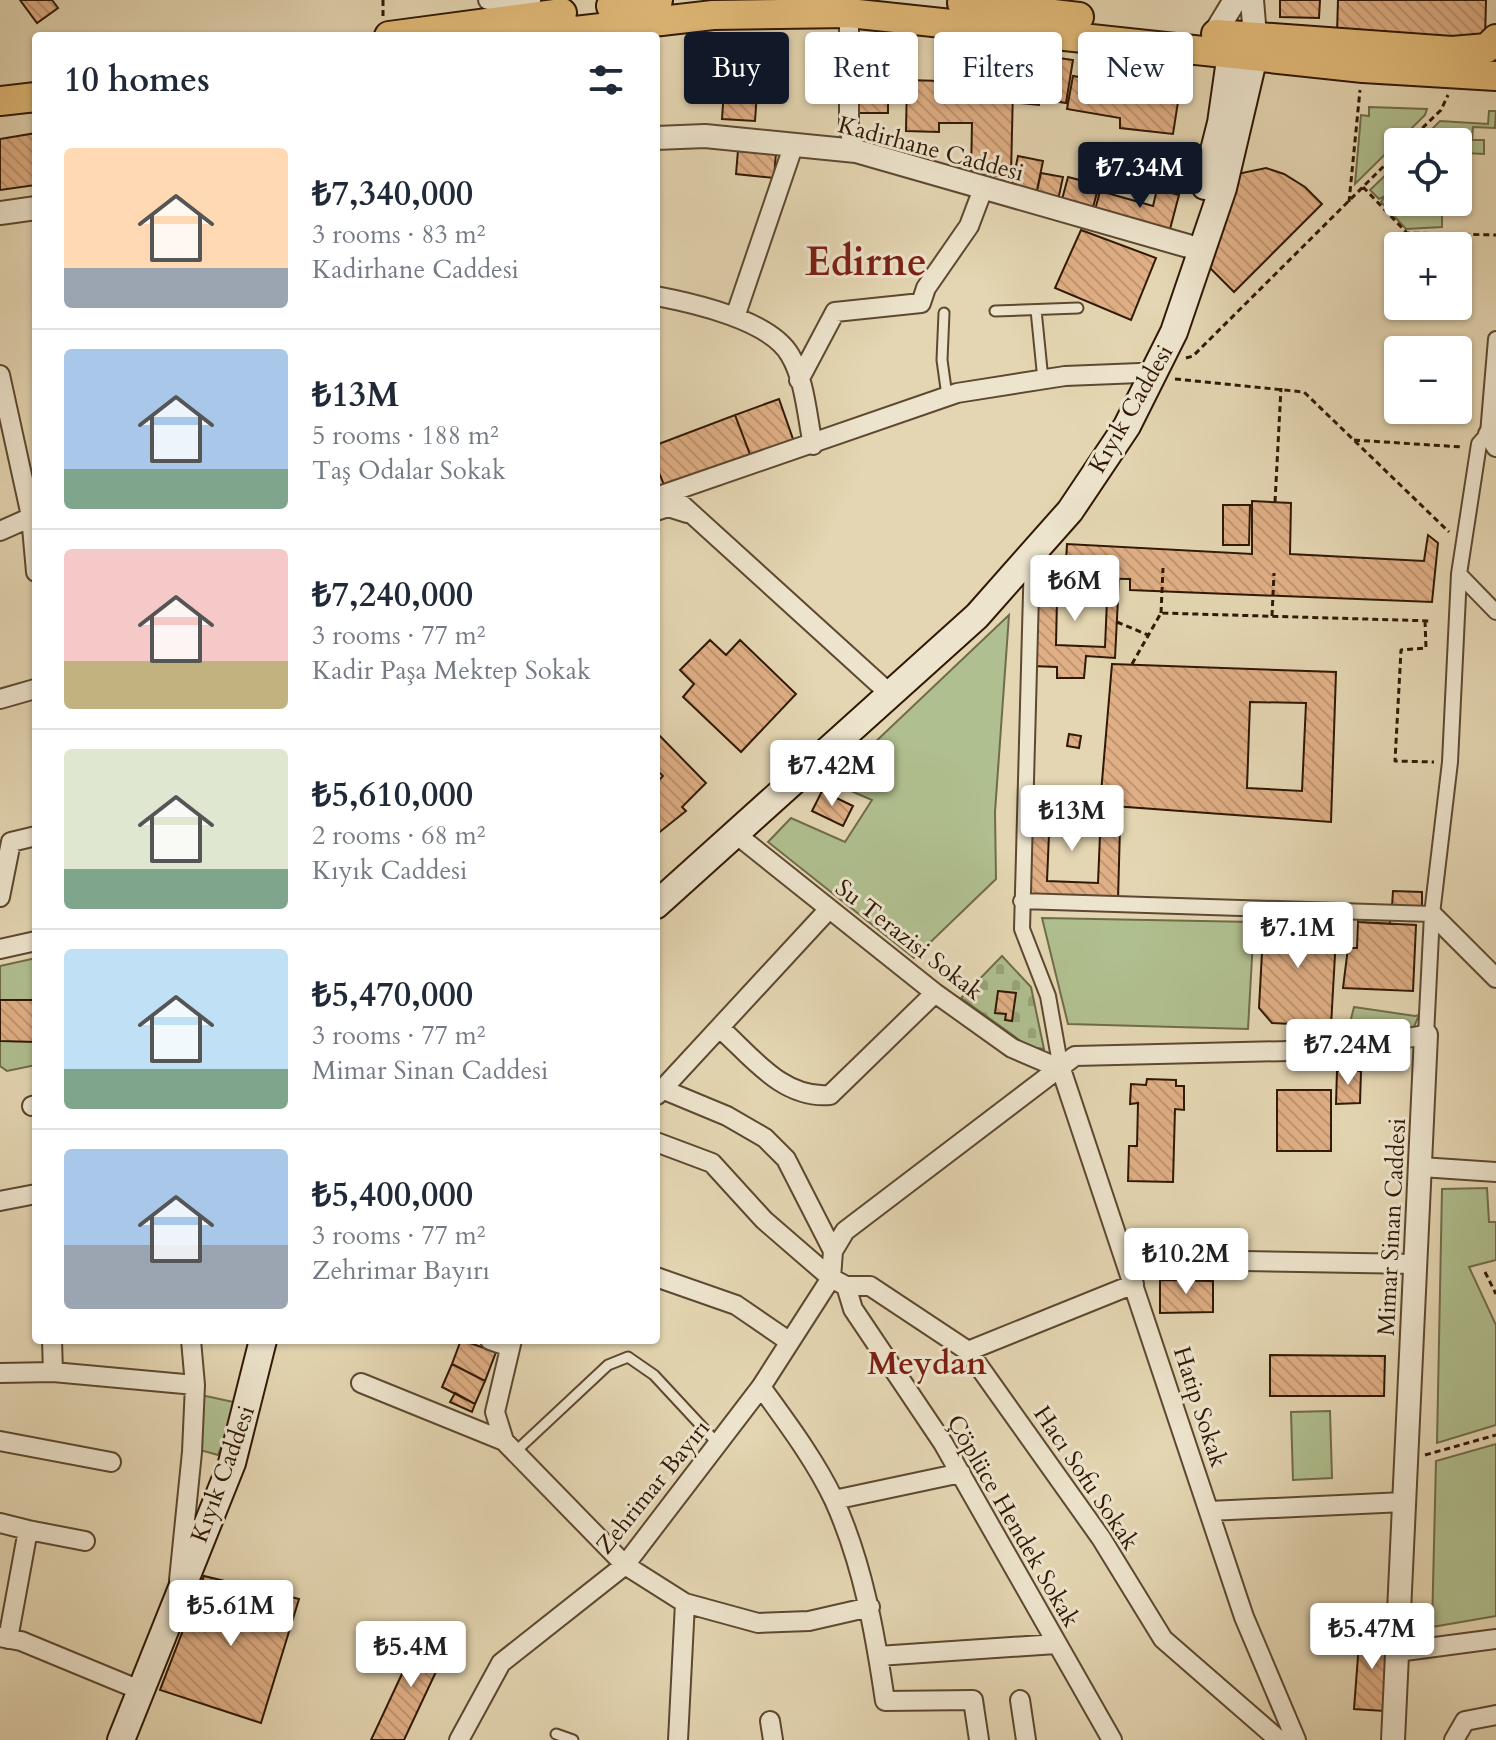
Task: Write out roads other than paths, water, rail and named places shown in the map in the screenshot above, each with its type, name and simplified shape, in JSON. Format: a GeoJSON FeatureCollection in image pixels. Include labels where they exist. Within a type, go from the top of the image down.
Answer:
{"type":"FeatureCollection","features":[{"type":"Feature","properties":{"kind":"main road"},"geometry":{"type":"LineString","coordinates":[[419,32],[658,0]]}},
{"type":"Feature","properties":{"kind":"main road"},"geometry":{"type":"LineString","coordinates":[[929,0],[1237,43],[1363,68],[1496,76]]}},
{"type":"Feature","properties":{"kind":"main road"},"geometry":{"type":"LineString","coordinates":[[566,32],[713,15],[849,13],[1237,43],[1452,51],[1487,48],[1496,39]]}},
{"type":"Feature","properties":{"kind":"main road","name":"Kıyık Caddesi"},"geometry":{"type":"LineString","coordinates":[[660,902],[977,616],[1070,511],[1153,368],[1195,248],[1237,43]]}},
{"type":"Feature","properties":{"kind":"main road"},"geometry":{"type":"LineString","coordinates":[[1496,46],[1496,67]]}},
{"type":"Feature","properties":{"kind":"main road"},"geometry":{"type":"LineString","coordinates":[[0,82],[32,78]]}},
{"type":"Feature","properties":{"kind":"main road"},"geometry":{"type":"LineString","coordinates":[[0,101],[32,97]]}},
{"type":"Feature","properties":{"kind":"main road","name":"Kıyık Caddesi"},"geometry":{"type":"LineString","coordinates":[[889,693],[900,675],[1046,522],[1153,368]]}},
{"type":"Feature","properties":{"kind":"main road","name":"Kıyık Caddesi"},"geometry":{"type":"LineString","coordinates":[[121,1740],[232,1463],[262,1344]]}},
{"type":"Feature","properties":{"kind":"street"},"geometry":{"type":"LineString","coordinates":[[488,0],[531,1]]}},
{"type":"Feature","properties":{"kind":"street"},"geometry":{"type":"LineString","coordinates":[[1237,0],[1237,43]]}},
{"type":"Feature","properties":{"kind":"street"},"geometry":{"type":"LineString","coordinates":[[1237,43],[1252,0]]}},
{"type":"Feature","properties":{"kind":"street"},"geometry":{"type":"LineString","coordinates":[[849,13],[849,130],[856,151]]}},
{"type":"Feature","properties":{"kind":"street","name":"Kadirhane Caddesi"},"geometry":{"type":"LineString","coordinates":[[660,138],[705,136],[856,151],[1195,248]]}},
{"type":"Feature","properties":{"kind":"street"},"geometry":{"type":"LineString","coordinates":[[735,317],[794,144]]}},
{"type":"Feature","properties":{"kind":"street"},"geometry":{"type":"LineString","coordinates":[[799,380],[835,312],[921,303],[926,288],[969,226],[983,189]]}},
{"type":"Feature","properties":{"kind":"street"},"geometry":{"type":"LineString","coordinates":[[0,213],[32,209]]}},
{"type":"Feature","properties":{"kind":"street"},"geometry":{"type":"LineString","coordinates":[[660,297],[735,317],[776,339],[788,351],[799,380],[813,445]]}},
{"type":"Feature","properties":{"kind":"street","name":"Mimar Sinan Caddesi"},"geometry":{"type":"LineString","coordinates":[[1393,1740],[1432,914],[1450,762],[1459,574],[1463,546],[1490,440],[1496,339]]}},
{"type":"Feature","properties":{"kind":"street"},"geometry":{"type":"LineString","coordinates":[[663,495],[947,396],[1043,380],[1153,368]]}},
{"type":"Feature","properties":{"kind":"street"},"geometry":{"type":"LineString","coordinates":[[0,375],[32,507]]}},
{"type":"Feature","properties":{"kind":"street"},"geometry":{"type":"LineString","coordinates":[[663,495],[693,515],[889,693]]}},
{"type":"Feature","properties":{"kind":"street"},"geometry":{"type":"LineString","coordinates":[[660,510],[668,507],[693,515]]}},
{"type":"Feature","properties":{"kind":"street"},"geometry":{"type":"LineString","coordinates":[[0,531],[32,516]]}},
{"type":"Feature","properties":{"kind":"street","name":"Hatip Sokak"},"geometry":{"type":"LineString","coordinates":[[1032,556],[1022,929],[1048,996],[1061,1069],[1127,1259],[1244,1617],[1296,1740]]}},
{"type":"Feature","properties":{"kind":"street"},"geometry":{"type":"LineString","coordinates":[[1459,574],[1496,612]]}},
{"type":"Feature","properties":{"kind":"street"},"geometry":{"type":"LineString","coordinates":[[0,699],[32,688]]}},
{"type":"Feature","properties":{"kind":"street","name":"Su Terazisi Sokak"},"geometry":{"type":"LineString","coordinates":[[737,835],[935,993],[1012,1048],[1061,1069]]}},
{"type":"Feature","properties":{"kind":"street"},"geometry":{"type":"LineString","coordinates":[[0,897],[11,842],[32,837]]}},
{"type":"Feature","properties":{"kind":"street"},"geometry":{"type":"LineString","coordinates":[[1021,901],[1432,914],[1496,978]]}},
{"type":"Feature","properties":{"kind":"street"},"geometry":{"type":"LineString","coordinates":[[660,1091],[721,1029],[829,909]]}},
{"type":"Feature","properties":{"kind":"street"},"geometry":{"type":"LineString","coordinates":[[0,949],[32,942]]}},
{"type":"Feature","properties":{"kind":"street"},"geometry":{"type":"LineString","coordinates":[[721,1029],[787,1089],[815,1096],[830,1095],[935,993]]}},
{"type":"Feature","properties":{"kind":"street"},"geometry":{"type":"LineString","coordinates":[[833,1251],[845,1231],[1075,1056],[1329,1050],[1426,1035]]}},
{"type":"Feature","properties":{"kind":"street"},"geometry":{"type":"LineString","coordinates":[[660,1092],[727,1116],[765,1138],[786,1159],[833,1251],[839,1282]]}},
{"type":"Feature","properties":{"kind":"street"},"geometry":{"type":"LineString","coordinates":[[660,1144],[712,1163],[764,1220],[839,1282]]}},
{"type":"Feature","properties":{"kind":"street"},"geometry":{"type":"LineString","coordinates":[[1421,1167],[1496,1172]]}},
{"type":"Feature","properties":{"kind":"street"},"geometry":{"type":"LineString","coordinates":[[0,1201],[32,1195]]}},
{"type":"Feature","properties":{"kind":"street"},"geometry":{"type":"LineString","coordinates":[[1127,1259],[1416,1264]]}},
{"type":"Feature","properties":{"kind":"street"},"geometry":{"type":"LineString","coordinates":[[660,1278],[736,1305],[790,1342]]}},
{"type":"Feature","properties":{"kind":"street","name":"Zehrimar Bayırı"},"geometry":{"type":"LineString","coordinates":[[459,1740],[501,1663],[625,1565],[719,1445],[790,1342],[839,1282]]}},
{"type":"Feature","properties":{"kind":"street","name":"Hacı Sofu Sokak"},"geometry":{"type":"LineString","coordinates":[[839,1282],[870,1286],[968,1351],[1101,1538],[1163,1639],[1279,1740]]}},
{"type":"Feature","properties":{"kind":"street","name":"Çöplüce Hendek Sokak"},"geometry":{"type":"LineString","coordinates":[[839,1282],[853,1309],[961,1473],[1112,1740]]}},
{"type":"Feature","properties":{"kind":"street"},"geometry":{"type":"LineString","coordinates":[[968,1351],[1134,1284]]}},
{"type":"Feature","properties":{"kind":"street"},"geometry":{"type":"LineString","coordinates":[[52,1344],[53,1372]]}},
{"type":"Feature","properties":{"kind":"street"},"geometry":{"type":"LineString","coordinates":[[180,1590],[195,1385],[191,1344]]}},
{"type":"Feature","properties":{"kind":"street"},"geometry":{"type":"LineString","coordinates":[[509,1447],[495,1412],[511,1344]]}},
{"type":"Feature","properties":{"kind":"street"},"geometry":{"type":"LineString","coordinates":[[0,1373],[53,1372],[195,1385]]}},
{"type":"Feature","properties":{"kind":"street"},"geometry":{"type":"LineString","coordinates":[[361,1383],[509,1447],[625,1565],[685,1603],[758,1623],[809,1621],[870,1607]]}},
{"type":"Feature","properties":{"kind":"street"},"geometry":{"type":"LineString","coordinates":[[761,1387],[802,1446],[834,1500],[870,1607],[885,1701],[973,1700],[979,1740]]}},
{"type":"Feature","properties":{"kind":"street"},"geometry":{"type":"LineString","coordinates":[[0,1441],[111,1462]]}},
{"type":"Feature","properties":{"kind":"street"},"geometry":{"type":"LineString","coordinates":[[834,1500],[961,1473]]}},
{"type":"Feature","properties":{"kind":"street"},"geometry":{"type":"LineString","coordinates":[[1209,1511],[1404,1502]]}},
{"type":"Feature","properties":{"kind":"street"},"geometry":{"type":"LineString","coordinates":[[0,1523],[85,1541]]}},
{"type":"Feature","properties":{"kind":"street"},"geometry":{"type":"LineString","coordinates":[[28,1530],[4,1638],[142,1691]]}},
{"type":"Feature","properties":{"kind":"street"},"geometry":{"type":"LineString","coordinates":[[678,1740],[685,1603]]}},
{"type":"Feature","properties":{"kind":"street"},"geometry":{"type":"LineString","coordinates":[[1397,1652],[1496,1639]]}},
{"type":"Feature","properties":{"kind":"street"},"geometry":{"type":"LineString","coordinates":[[878,1656],[1056,1644]]}},
{"type":"Feature","properties":{"kind":"street"},"geometry":{"type":"LineString","coordinates":[[1020,1700],[1026,1740]]}},
{"type":"Feature","properties":{"kind":"street"},"geometry":{"type":"LineString","coordinates":[[1454,1740],[1465,1721],[1496,1715]]}},
{"type":"Feature","properties":{"kind":"lane"},"geometry":{"type":"LineString","coordinates":[[995,311],[1078,308]]}},
{"type":"Feature","properties":{"kind":"lane"},"geometry":{"type":"LineString","coordinates":[[1036,310],[1043,380]]}},
{"type":"Feature","properties":{"kind":"lane"},"geometry":{"type":"LineString","coordinates":[[944,313],[942,360],[947,396]]}},
{"type":"Feature","properties":{"kind":"lane"},"geometry":{"type":"LineString","coordinates":[[509,1447],[608,1365],[628,1357],[654,1375],[719,1445]]}},
{"type":"Feature","properties":{"kind":"lane"},"geometry":{"type":"LineString","coordinates":[[556,1734],[573,1740]]}},
{"type":"Feature","properties":{"kind":"district","name":"Edirne"},"geometry":{"type":"Point","coordinates":[866,262]}},
{"type":"Feature","properties":{"kind":"district","name":"Meydan"},"geometry":{"type":"Point","coordinates":[927,1364]}}]}
